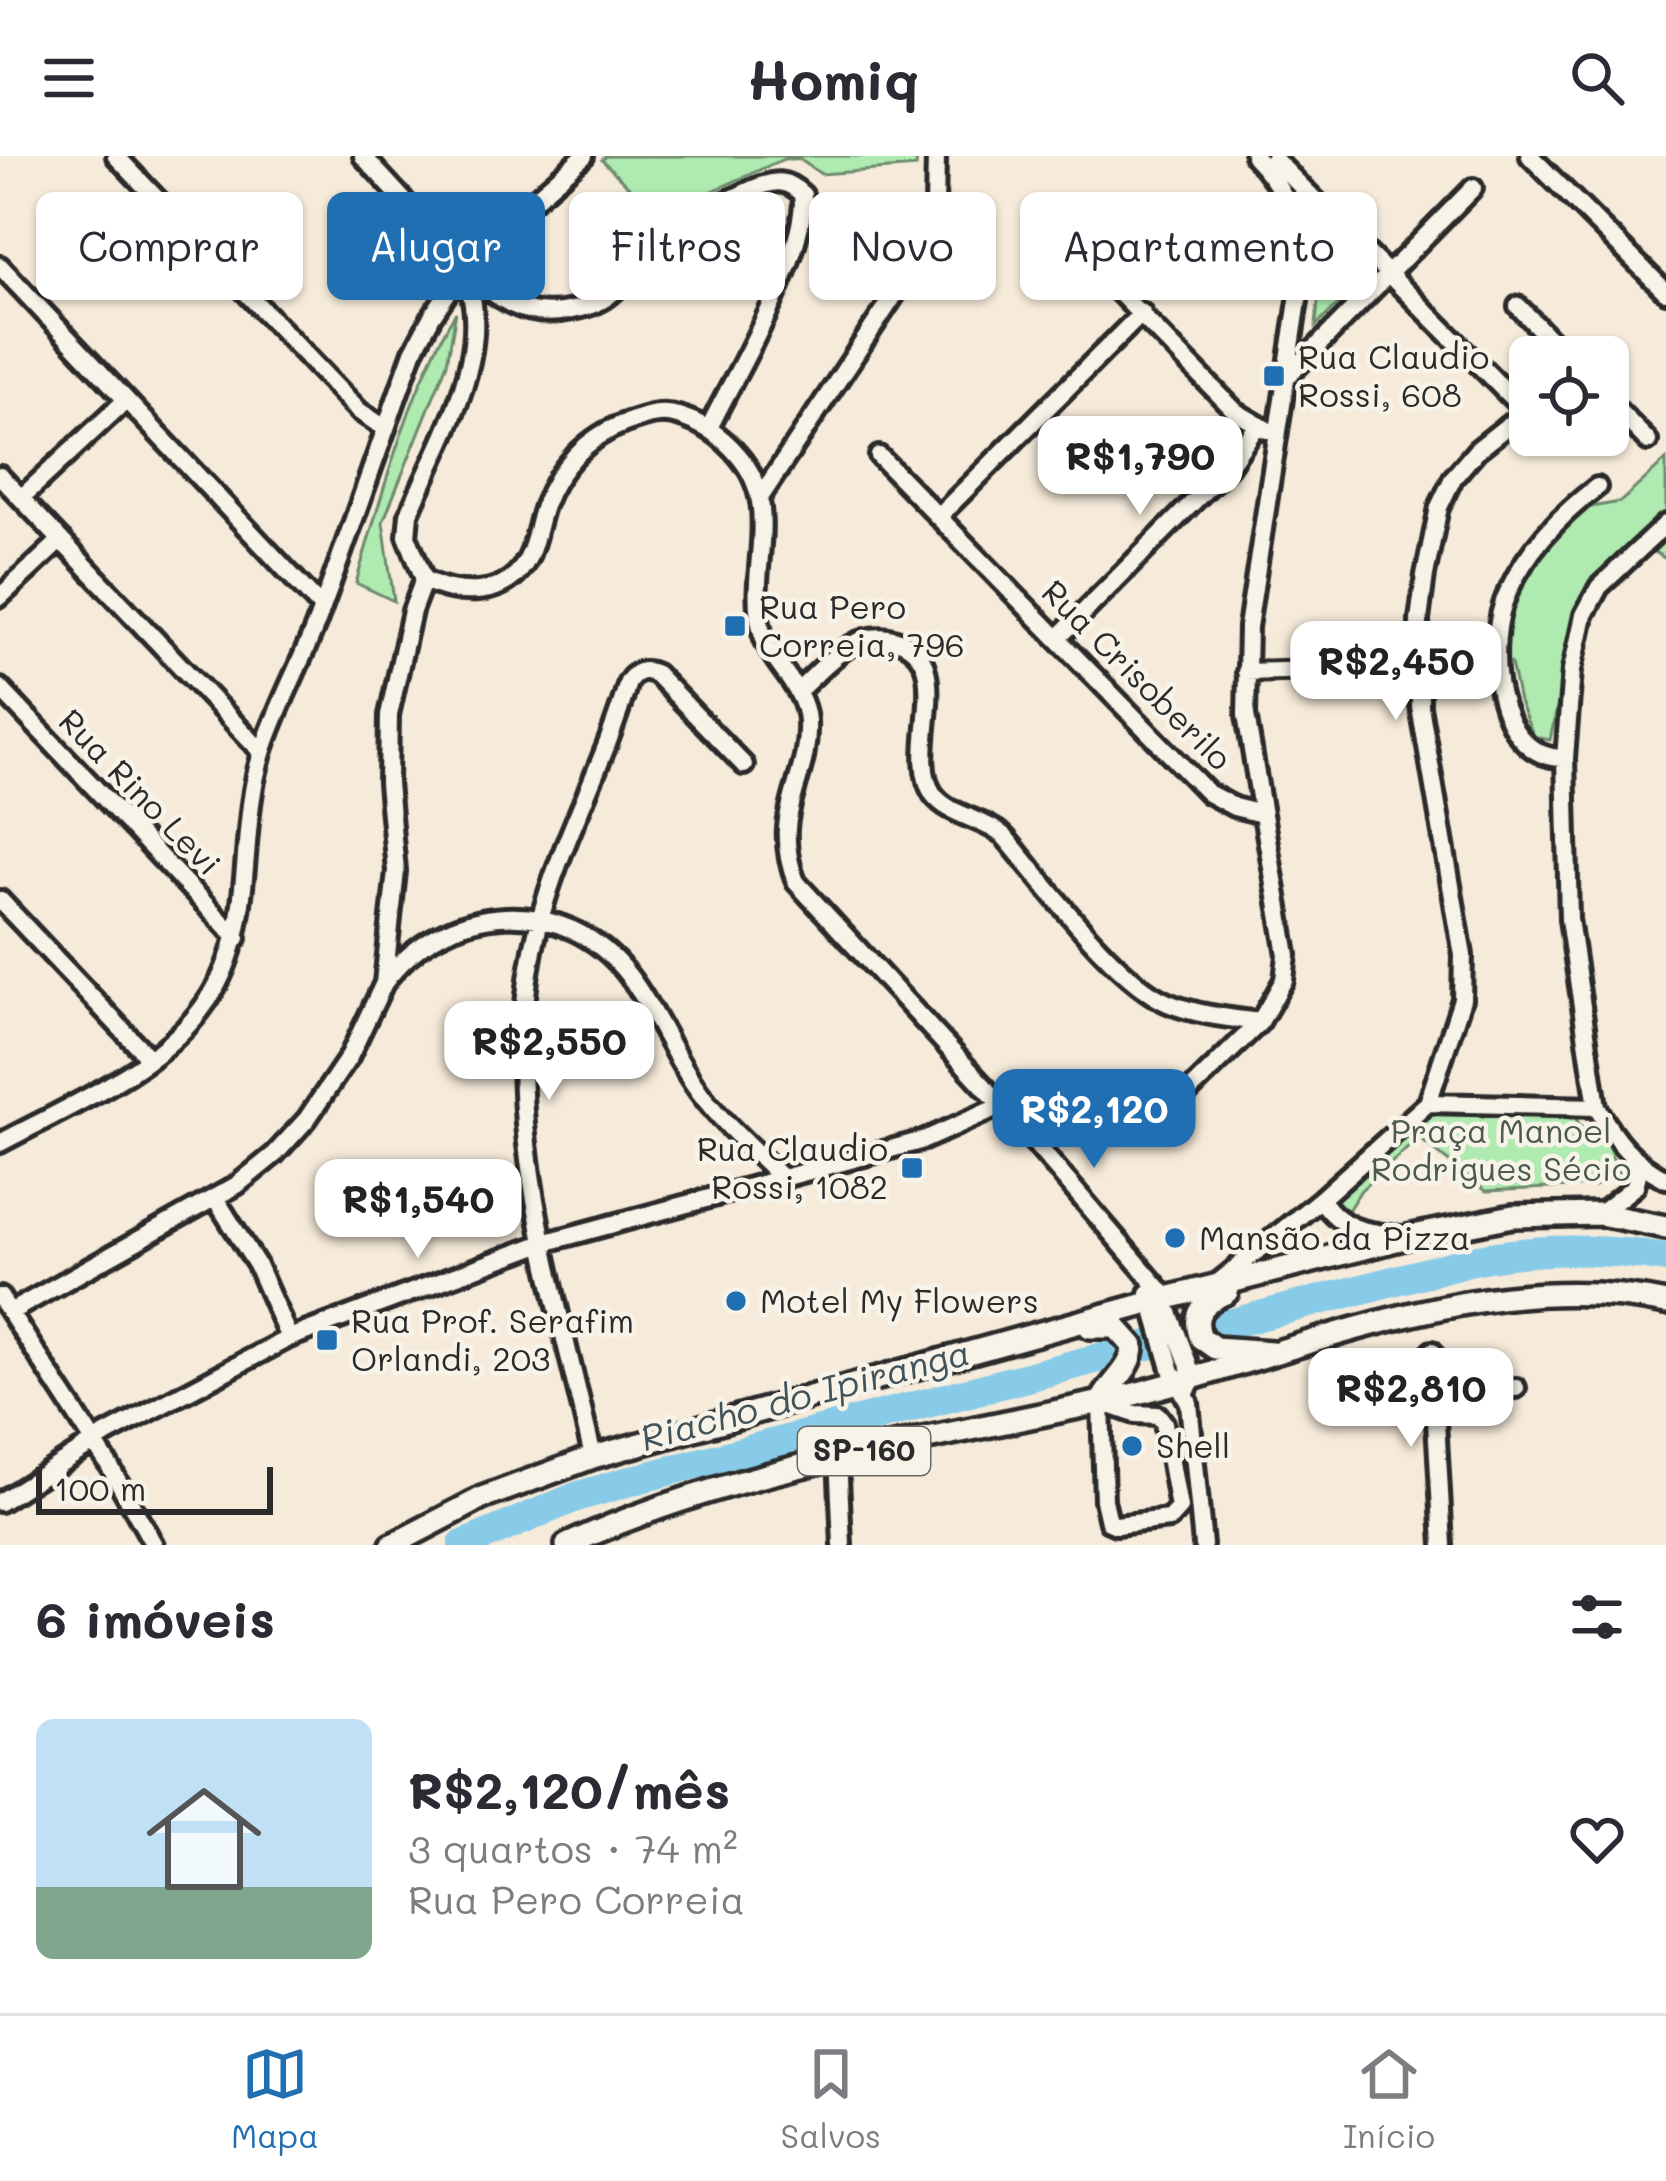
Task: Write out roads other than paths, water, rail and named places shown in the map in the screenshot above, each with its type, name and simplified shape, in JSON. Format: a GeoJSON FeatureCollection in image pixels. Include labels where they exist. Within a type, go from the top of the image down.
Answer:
{"type":"FeatureCollection","features":[{"type":"Feature","properties":{"kind":"main road"},"geometry":{"type":"LineString","coordinates":[[1282,1353],[1205,1343],[1196,1318],[1210,1294],[1265,1274],[1408,1237],[1513,1216],[1600,1214],[1666,1227]]}},
{"type":"Feature","properties":{"kind":"main road","name":"SP-160"},"geometry":{"type":"LineString","coordinates":[[567,1545],[631,1516],[838,1456],[1101,1402],[1483,1297],[1562,1290],[1623,1293],[1666,1303]]}},
{"type":"Feature","properties":{"kind":"main road","name":"SP-160"},"geometry":{"type":"LineString","coordinates":[[392,1545],[482,1498],[593,1457],[1159,1303],[1210,1294]]}},
{"type":"Feature","properties":{"kind":"main road"},"geometry":{"type":"LineString","coordinates":[[1069,1328],[1116,1327],[1133,1346],[1133,1357],[1101,1402]]}},
{"type":"Feature","properties":{"kind":"street"},"geometry":{"type":"LineString","coordinates":[[116,156],[358,411],[386,429]]}},
{"type":"Feature","properties":{"kind":"street"},"geometry":{"type":"LineString","coordinates":[[363,156],[395,192]]}},
{"type":"Feature","properties":{"kind":"street"},"geometry":{"type":"LineString","coordinates":[[541,192],[584,156]]}},
{"type":"Feature","properties":{"kind":"street"},"geometry":{"type":"LineString","coordinates":[[761,496],[925,250],[935,208],[936,156]]}},
{"type":"Feature","properties":{"kind":"street"},"geometry":{"type":"LineString","coordinates":[[1529,156],[1666,292]]}},
{"type":"Feature","properties":{"kind":"street"},"geometry":{"type":"LineString","coordinates":[[1267,160],[1509,391]]}},
{"type":"Feature","properties":{"kind":"street"},"geometry":{"type":"LineString","coordinates":[[0,1502],[94,1442],[289,1338],[543,1243],[924,1140],[1020,1094],[1048,1089],[1101,1107],[1153,1113],[1176,1104],[1207,1078],[1260,1022],[1284,980],[1287,955],[1246,715],[1246,671],[1253,594],[1300,305],[1303,245],[1267,160]]}},
{"type":"Feature","properties":{"kind":"street"},"geometry":{"type":"LineString","coordinates":[[503,300],[522,311],[550,314],[591,306],[613,293],[661,242],[696,217],[762,185],[791,183],[802,195],[803,207],[791,259],[709,428]]}},
{"type":"Feature","properties":{"kind":"street"},"geometry":{"type":"LineString","coordinates":[[1289,375],[1473,188]]}},
{"type":"Feature","properties":{"kind":"street"},"geometry":{"type":"LineString","coordinates":[[0,266],[322,608]]}},
{"type":"Feature","properties":{"kind":"street"},"geometry":{"type":"LineString","coordinates":[[4,1137],[150,1059],[187,1027],[209,998],[237,938],[247,827],[262,752],[322,608],[413,352],[444,300]]}},
{"type":"Feature","properties":{"kind":"street"},"geometry":{"type":"LineString","coordinates":[[384,983],[396,871],[388,783],[389,715],[412,611],[424,579],[406,536],[410,514],[471,362],[477,317],[472,300]]}},
{"type":"Feature","properties":{"kind":"street"},"geometry":{"type":"LineString","coordinates":[[1129,300],[1236,412],[1279,435]]}},
{"type":"Feature","properties":{"kind":"street"},"geometry":{"type":"LineString","coordinates":[[1518,306],[1547,336]]}},
{"type":"Feature","properties":{"kind":"street"},"geometry":{"type":"LineString","coordinates":[[938,517],[1142,313]]}},
{"type":"Feature","properties":{"kind":"street"},"geometry":{"type":"LineString","coordinates":[[21,498],[126,400]]}},
{"type":"Feature","properties":{"kind":"street"},"geometry":{"type":"LineString","coordinates":[[424,579],[465,592],[507,582],[528,560],[545,501],[564,468],[603,433],[652,414],[668,413],[709,428],[746,464],[761,496],[764,526],[758,605],[761,632],[807,715],[806,739],[786,813],[788,860],[796,882],[1001,1104],[1146,1274],[1183,1378],[1202,1545]]}},
{"type":"Feature","properties":{"kind":"street"},"geometry":{"type":"LineString","coordinates":[[1629,422],[1648,441]]}},
{"type":"Feature","properties":{"kind":"street"},"geometry":{"type":"LineString","coordinates":[[1058,637],[1229,466],[1257,426]]}},
{"type":"Feature","properties":{"kind":"street"},"geometry":{"type":"LineString","coordinates":[[1210,1294],[1427,1103],[1462,999],[1463,955],[1420,706],[1417,667],[1425,575],[1444,495],[1465,463],[1509,426]]}},
{"type":"Feature","properties":{"kind":"street","name":"Rua Crisoberilo"},"geometry":{"type":"LineString","coordinates":[[879,456],[1208,793],[1234,807],[1262,814]]}},
{"type":"Feature","properties":{"kind":"street"},"geometry":{"type":"LineString","coordinates":[[0,476],[262,752]]}},
{"type":"Feature","properties":{"kind":"street"},"geometry":{"type":"LineString","coordinates":[[1565,758],[1544,758],[1526,747],[1511,724],[1495,666],[1496,635],[1505,597],[1523,563],[1552,526],[1597,487]]}},
{"type":"Feature","properties":{"kind":"street"},"geometry":{"type":"LineString","coordinates":[[1662,534],[1609,574],[1584,615],[1572,670],[1565,758],[1569,919],[1597,1107],[1611,1134],[1640,1166],[1666,1179]]}},
{"type":"Feature","properties":{"kind":"street"},"geometry":{"type":"LineString","coordinates":[[0,597],[61,540]]}},
{"type":"Feature","properties":{"kind":"street"},"geometry":{"type":"LineString","coordinates":[[798,692],[851,644],[870,636],[911,647],[928,676],[923,765],[936,798],[1004,836],[1110,958],[1153,996],[1196,1012],[1260,1022]]}},
{"type":"Feature","properties":{"kind":"street"},"geometry":{"type":"LineString","coordinates":[[1246,671],[1417,667]]}},
{"type":"Feature","properties":{"kind":"street"},"geometry":{"type":"LineString","coordinates":[[593,1457],[526,1156],[521,1046],[540,921],[628,682],[635,674],[656,674],[744,765]]}},
{"type":"Feature","properties":{"kind":"street","name":"Rua Rino Levi"},"geometry":{"type":"LineString","coordinates":[[0,688],[237,938]]}},
{"type":"Feature","properties":{"kind":"street"},"geometry":{"type":"LineString","coordinates":[[0,900],[150,1059]]}},
{"type":"Feature","properties":{"kind":"street"},"geometry":{"type":"LineString","coordinates":[[154,1545],[6,1304],[215,1198],[275,1154],[307,1119],[349,1058],[384,983],[415,947],[437,933],[489,917],[540,921],[560,925],[611,956],[629,976],[704,1098],[784,1180]]}},
{"type":"Feature","properties":{"kind":"street"},"geometry":{"type":"LineString","coordinates":[[1427,1103],[1597,1107]]}},
{"type":"Feature","properties":{"kind":"street"},"geometry":{"type":"LineString","coordinates":[[1600,1214],[1635,1186],[1640,1166]]}},
{"type":"Feature","properties":{"kind":"street"},"geometry":{"type":"LineString","coordinates":[[215,1198],[257,1265],[289,1338]]}},
{"type":"Feature","properties":{"kind":"street"},"geometry":{"type":"LineString","coordinates":[[1321,1199],[1332,1216],[1354,1230],[1408,1237]]}},
{"type":"Feature","properties":{"kind":"street"},"geometry":{"type":"LineString","coordinates":[[1432,1351],[1443,1545]]}},
{"type":"Feature","properties":{"kind":"street"},"geometry":{"type":"LineString","coordinates":[[1434,1391],[1516,1388]]}},
{"type":"Feature","properties":{"kind":"street"},"geometry":{"type":"LineString","coordinates":[[1101,1402],[1135,1414],[1158,1415],[1164,1423],[1179,1508],[1169,1519],[1116,1526],[1109,1522],[1101,1402]]}},
{"type":"Feature","properties":{"kind":"street"},"geometry":{"type":"LineString","coordinates":[[838,1456],[842,1545]]}},
{"type":"Feature","properties":{"kind":"waterway","name":"Riacho do Ipiranga"},"geometry":{"type":"LineString","coordinates":[[463,1545],[576,1497],[630,1481],[1473,1260],[1569,1250],[1666,1258]]}},
{"type":"Feature","properties":{"kind":"place","name":"Rua Claudio Rossi, 608"},"geometry":{"type":"Point","coordinates":[1274,376]}},
{"type":"Feature","properties":{"kind":"place","name":"Rua Pero Correia, 796"},"geometry":{"type":"Point","coordinates":[735,626]}},
{"type":"Feature","properties":{"kind":"place","name":"Rua Claudio Rossi, 1082"},"geometry":{"type":"Point","coordinates":[912,1168]}},
{"type":"Feature","properties":{"kind":"place","name":"Mansão da Pizza"},"geometry":{"type":"Point","coordinates":[1175,1238]}},
{"type":"Feature","properties":{"kind":"place","name":"Motel My Flowers"},"geometry":{"type":"Point","coordinates":[736,1301]}},
{"type":"Feature","properties":{"kind":"place","name":"Rua Prof. Serafim Orlandi, 203"},"geometry":{"type":"Point","coordinates":[327,1340]}},
{"type":"Feature","properties":{"kind":"place","name":"Shell"},"geometry":{"type":"Point","coordinates":[1132,1446]}},
{"type":"Feature","properties":{"kind":"park label","name":"Praça Manoel Rodrigues Sécio"},"geometry":{"type":"Point","coordinates":[1501,1150]}}]}
